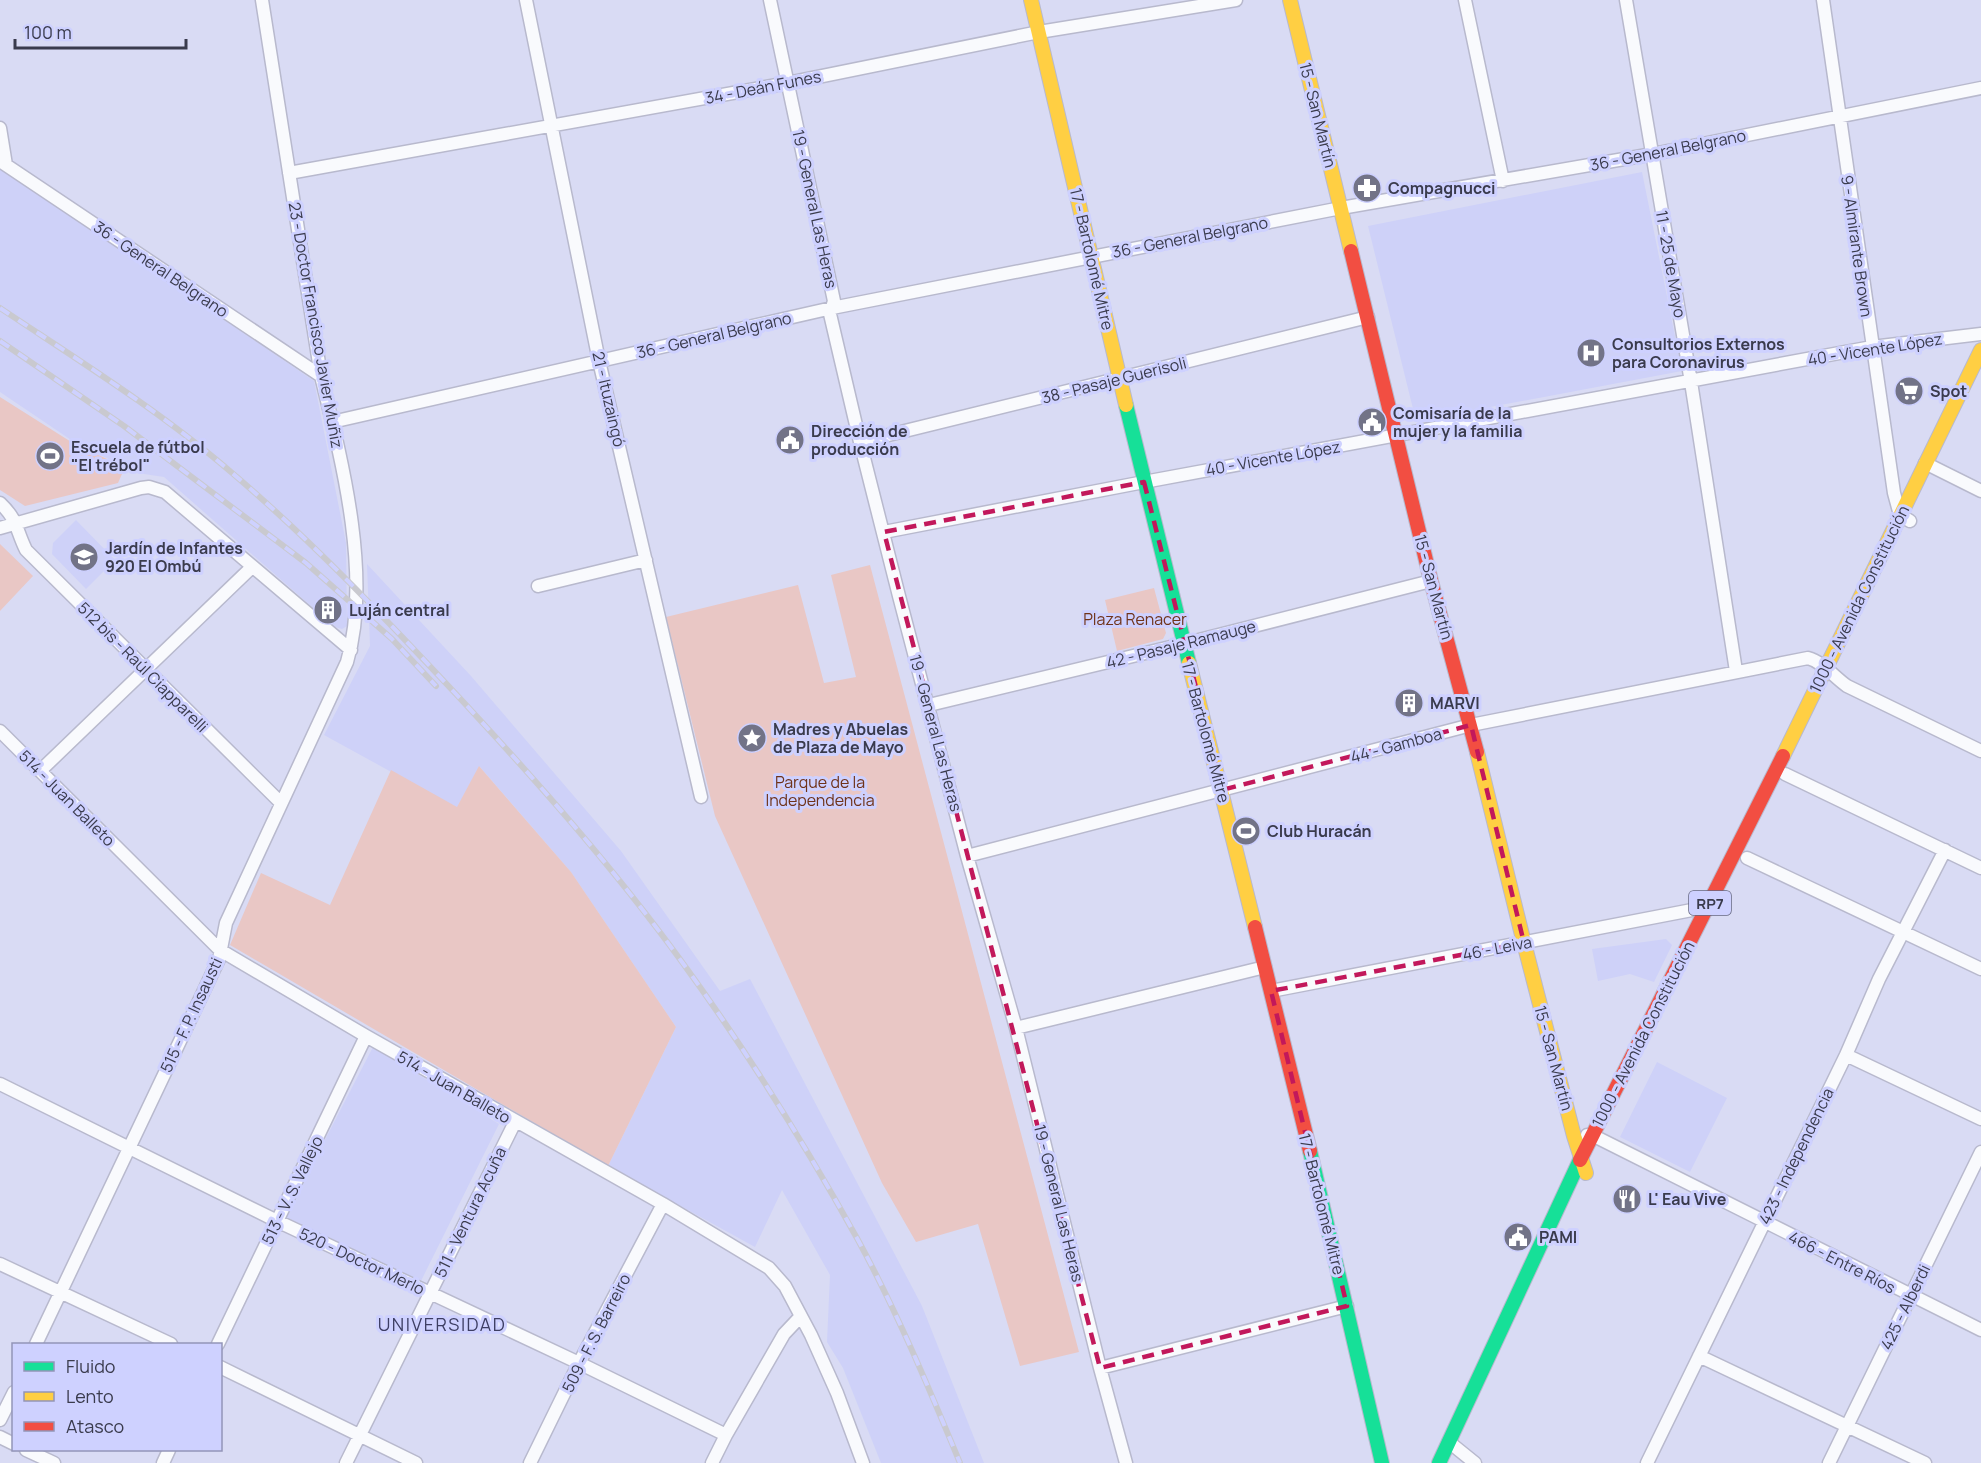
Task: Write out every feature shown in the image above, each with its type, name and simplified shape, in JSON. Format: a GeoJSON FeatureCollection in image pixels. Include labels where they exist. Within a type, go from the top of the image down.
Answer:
{"type":"FeatureCollection","features":[{"type":"Feature","properties":{"kind":"street","name":"23 - Doctor Francisco Javier Muñiz"},"geometry":{"type":"LineString","coordinates":[[262,0],[321,376],[353,532],[356,606],[351,650]]}},
{"type":"Feature","properties":{"kind":"street","name":"21 - Ituzaingó"},"geometry":{"type":"LineString","coordinates":[[526,0],[599,361],[701,797]]}},
{"type":"Feature","properties":{"kind":"street","name":"19 - General Las Heras"},"geometry":{"type":"LineString","coordinates":[[770,0],[834,301],[830,314],[860,442],[967,856],[1016,1028],[1125,1463]]}},
{"type":"Feature","properties":{"kind":"street","name":"17 - Bartolomé Mitre"},"geometry":{"type":"LineString","coordinates":[[1031,0],[1183,644],[1222,790],[1347,1306],[1379,1462]]}},
{"type":"Feature","properties":{"kind":"street","name":"34 - Deán Funes"},"geometry":{"type":"LineString","coordinates":[[290,173],[788,83],[1039,32],[1236,0]]}},
{"type":"Feature","properties":{"kind":"street","name":"15 - San Martín"},"geometry":{"type":"LineString","coordinates":[[1290,0],[1431,581],[1471,725],[1574,1136],[1586,1173]]}},
{"type":"Feature","properties":{"kind":"street"},"geometry":{"type":"LineString","coordinates":[[1465,0],[1503,181]]}},
{"type":"Feature","properties":{"kind":"street","name":"11 - 25 de Mayo"},"geometry":{"type":"LineString","coordinates":[[1626,0],[1691,382],[1736,671]]}},
{"type":"Feature","properties":{"kind":"street","name":"9 - Almirante Brown"},"geometry":{"type":"LineString","coordinates":[[1823,0],[1894,493],[1905,518]]}},
{"type":"Feature","properties":{"kind":"street","name":"36 - General Belgrano"},"geometry":{"type":"LineString","coordinates":[[332,422],[832,308],[1341,208],[1653,154],[1981,88]]}},
{"type":"Feature","properties":{"kind":"street"},"geometry":{"type":"LineString","coordinates":[[0,128],[3,163]]}},
{"type":"Feature","properties":{"kind":"street","name":"36 - General Belgrano"},"geometry":{"type":"LineString","coordinates":[[3,163],[321,376]]}},
{"type":"Feature","properties":{"kind":"street","name":"38 - Pasaje Guerisoli"},"geometry":{"type":"LineString","coordinates":[[860,442],[1368,317]]}},
{"type":"Feature","properties":{"kind":"street","name":"40 - Vicente López"},"geometry":{"type":"LineString","coordinates":[[884,532],[1396,435],[1691,382],[1872,346],[1981,334]]}},
{"type":"Feature","properties":{"kind":"street","name":"1000 - Avenida Constitución"},"geometry":{"type":"LineString","coordinates":[[1931,466],[1981,350]]}},
{"type":"Feature","properties":{"kind":"street","name":"1000 - Avenida Constitución"},"geometry":{"type":"LineString","coordinates":[[1452,1463],[1454,1445],[1581,1158],[1597,1137],[1747,858],[1830,673],[1905,518],[1981,377]]}},
{"type":"Feature","properties":{"kind":"street"},"geometry":{"type":"LineString","coordinates":[[1931,466],[1981,491]]}},
{"type":"Feature","properties":{"kind":"street"},"geometry":{"type":"LineString","coordinates":[[0,528],[141,488],[148,487],[165,492],[351,650]]}},
{"type":"Feature","properties":{"kind":"street"},"geometry":{"type":"LineString","coordinates":[[0,503],[17,523]]}},
{"type":"Feature","properties":{"kind":"street","name":"512 bis - Raúl Ciapparelli"},"geometry":{"type":"LineString","coordinates":[[17,523],[21,541],[26,550],[281,803]]}},
{"type":"Feature","properties":{"kind":"street"},"geometry":{"type":"LineString","coordinates":[[538,586],[646,560]]}},
{"type":"Feature","properties":{"kind":"street"},"geometry":{"type":"LineString","coordinates":[[40,771],[252,567]]}},
{"type":"Feature","properties":{"kind":"street","name":"42 - Pasaje Ramauge"},"geometry":{"type":"LineString","coordinates":[[929,705],[1431,581]]}},
{"type":"Feature","properties":{"kind":"street","name":"515 - F. P. Insausti"},"geometry":{"type":"LineString","coordinates":[[36,1343],[219,959],[226,923],[351,650]]}},
{"type":"Feature","properties":{"kind":"street","name":"44 - Gamboa"},"geometry":{"type":"LineString","coordinates":[[967,856],[1471,725],[1808,658],[1817,660],[1847,686],[1981,751]]}},
{"type":"Feature","properties":{"kind":"street","name":"1000 - Avenida Constitución"},"geometry":{"type":"LineString","coordinates":[[1439,1463],[1454,1445],[1586,1173],[1597,1137],[1707,907],[1830,673]]}},
{"type":"Feature","properties":{"kind":"street","name":"514 - Juan Balleto"},"geometry":{"type":"LineString","coordinates":[[2,737],[40,771],[220,950],[515,1122],[663,1204],[769,1268],[785,1286],[801,1316],[837,1393],[863,1463]]}},
{"type":"Feature","properties":{"kind":"street"},"geometry":{"type":"LineString","coordinates":[[1785,774],[1981,868]]}},
{"type":"Feature","properties":{"kind":"street","name":"423 - Independencia"},"geometry":{"type":"LineString","coordinates":[[1647,1463],[1846,1055],[1879,979],[1945,850]]}},
{"type":"Feature","properties":{"kind":"street"},"geometry":{"type":"LineString","coordinates":[[1747,858],[1981,969]]}},
{"type":"Feature","properties":{"kind":"street","name":"46 - Leiva"},"geometry":{"type":"LineString","coordinates":[[1271,991],[1723,904]]}},
{"type":"Feature","properties":{"kind":"street"},"geometry":{"type":"LineString","coordinates":[[1016,1028],[1264,967]]}},
{"type":"Feature","properties":{"kind":"street","name":"513 - V. S. Vallejo"},"geometry":{"type":"LineString","coordinates":[[218,1343],[366,1036]]}},
{"type":"Feature","properties":{"kind":"street"},"geometry":{"type":"LineString","coordinates":[[1846,1055],[1981,1119]]}},
{"type":"Feature","properties":{"kind":"street","name":"520 - Doctor Merlo"},"geometry":{"type":"LineString","coordinates":[[0,1084],[277,1221],[579,1363],[726,1436]]}},
{"type":"Feature","properties":{"kind":"street","name":"511 - Ventura Acuña"},"geometry":{"type":"LineString","coordinates":[[346,1463],[515,1122]]}},
{"type":"Feature","properties":{"kind":"street","name":"466 - Entre Ríos"},"geometry":{"type":"LineString","coordinates":[[1574,1136],[1597,1137],[1911,1297],[1981,1330]]}},
{"type":"Feature","properties":{"kind":"street","name":"425 - Alberdi"},"geometry":{"type":"LineString","coordinates":[[1830,1463],[1981,1152]]}},
{"type":"Feature","properties":{"kind":"street","name":"509 - F. S. Barreiro"},"geometry":{"type":"LineString","coordinates":[[530,1463],[579,1363],[663,1204]]}},
{"type":"Feature","properties":{"kind":"street"},"geometry":{"type":"LineString","coordinates":[[0,1264],[169,1343]]}},
{"type":"Feature","properties":{"kind":"street"},"geometry":{"type":"LineString","coordinates":[[1100,1368],[1347,1306]]}},
{"type":"Feature","properties":{"kind":"street"},"geometry":{"type":"LineString","coordinates":[[712,1463],[784,1334],[801,1316]]}},
{"type":"Feature","properties":{"kind":"street"},"geometry":{"type":"LineString","coordinates":[[1699,1356],[1925,1463]]}},
{"type":"Feature","properties":{"kind":"street"},"geometry":{"type":"LineString","coordinates":[[222,1369],[416,1463]]}},
{"type":"Feature","properties":{"kind":"street"},"geometry":{"type":"LineString","coordinates":[[0,1420],[12,1396]]}},
{"type":"Feature","properties":{"kind":"street"},"geometry":{"type":"LineString","coordinates":[[1454,1445],[1475,1463]]}},
{"type":"Feature","properties":{"kind":"street"},"geometry":{"type":"LineString","coordinates":[[30,1451],[54,1463]]}},
{"type":"Feature","properties":{"kind":"highlighted area"},"geometry":{"type":"Polygon","coordinates":[[[1144,482],[1222,790],[1471,725],[1524,943],[1271,991],[1347,1306],[1100,1368],[884,532],[1144,482]]]}},
{"type":"Feature","properties":{"kind":"shaded area"},"geometry":{"type":"Polygon","coordinates":[[[0,167],[314,381],[346,543],[347,626],[342,629],[335,627],[164,477],[144,474],[83,448],[0,392],[0,167]]]}},
{"type":"Feature","properties":{"kind":"shaded area"},"geometry":{"type":"Polygon","coordinates":[[[1642,172],[1682,371],[1416,421],[1368,226],[1642,172]]]}},
{"type":"Feature","properties":{"kind":"shaded area","name":"Jardín de Infantes 920 El Ombú"},"geometry":{"type":"Polygon","coordinates":[[[76,520],[115,560],[86,589],[52,554],[53,543],[76,520]]]}},
{"type":"Feature","properties":{"kind":"shaded area"},"geometry":{"type":"Polygon","coordinates":[[[367,564],[471,676],[621,851],[720,991],[750,979],[922,1306],[984,1463],[881,1463],[843,1368],[827,1342],[830,1275],[782,1190],[755,1247],[608,1166],[676,1027],[571,872],[480,767],[457,808],[324,735],[370,646],[367,564]]]}},
{"type":"Feature","properties":{"kind":"shaded area"},"geometry":{"type":"Polygon","coordinates":[[[1666,939],[1672,945],[1654,982],[1630,974],[1598,981],[1592,949],[1666,939]]]}},
{"type":"Feature","properties":{"kind":"shaded area"},"geometry":{"type":"Polygon","coordinates":[[[373,1047],[499,1124],[420,1283],[285,1217],[373,1047]]]}},
{"type":"Feature","properties":{"kind":"shaded area"},"geometry":{"type":"Polygon","coordinates":[[[1657,1062],[1727,1098],[1690,1172],[1620,1137],[1657,1062]]]}},
{"type":"Feature","properties":{"kind":"green space","name":"Escuela de fútbol \"El trébol\""},"geometry":{"type":"Polygon","coordinates":[[[0,397],[76,445],[125,467],[118,483],[25,506],[0,490],[0,397]]]}},
{"type":"Feature","properties":{"kind":"green space"},"geometry":{"type":"Polygon","coordinates":[[[0,544],[33,576],[0,611],[0,544]]]}},
{"type":"Feature","properties":{"kind":"green space","name":"Parque de la Independencia"},"geometry":{"type":"Polygon","coordinates":[[[870,565],[1079,1352],[1020,1366],[978,1224],[916,1242],[882,1183],[715,816],[666,617],[798,585],[824,683],[856,677],[831,575],[870,565]]]}},
{"type":"Feature","properties":{"kind":"green space","name":"Plaza Renacer"},"geometry":{"type":"Polygon","coordinates":[[[1154,588],[1166,633],[1163,639],[1117,651],[1105,600],[1154,588]]]}},
{"type":"Feature","properties":{"kind":"green space"},"geometry":{"type":"Polygon","coordinates":[[[479,766],[571,872],[676,1027],[608,1166],[230,945],[261,873],[330,905],[391,770],[457,807],[479,766]]]}},
{"type":"Feature","properties":{"kind":"railway"},"geometry":{"type":"LineString","coordinates":[[0,308],[176,428],[290,524],[428,664],[573,824],[656,927],[706,995],[752,1063],[817,1168],[886,1295],[960,1463]]}},
{"type":"Feature","properties":{"kind":"railway"},"geometry":{"type":"LineString","coordinates":[[0,341],[124,426],[306,563],[392,639],[436,686]]}},
{"type":"Feature","properties":{"kind":"traffic: fast"},"geometry":{"type":"LineString","coordinates":[[1126,405],[1189,663]]}},
{"type":"Feature","properties":{"kind":"traffic: fast"},"geometry":{"type":"LineString","coordinates":[[1310,1151],[1382,1463]]}},
{"type":"Feature","properties":{"kind":"traffic: fast"},"geometry":{"type":"LineString","coordinates":[[1439,1463],[1580,1160]]}},
{"type":"Feature","properties":{"kind":"traffic: slow"},"geometry":{"type":"LineString","coordinates":[[1031,0],[1126,405]]}},
{"type":"Feature","properties":{"kind":"traffic: slow"},"geometry":{"type":"LineString","coordinates":[[1290,0],[1351,251]]}},
{"type":"Feature","properties":{"kind":"traffic: slow"},"geometry":{"type":"LineString","coordinates":[[1783,756],[1981,350]]}},
{"type":"Feature","properties":{"kind":"traffic: slow"},"geometry":{"type":"LineString","coordinates":[[1189,663],[1255,927]]}},
{"type":"Feature","properties":{"kind":"traffic: slow"},"geometry":{"type":"LineString","coordinates":[[1477,752],[1524,943],[1574,1136],[1586,1173]]}},
{"type":"Feature","properties":{"kind":"traffic: jam"},"geometry":{"type":"LineString","coordinates":[[1351,251],[1431,581],[1477,752]]}},
{"type":"Feature","properties":{"kind":"traffic: jam"},"geometry":{"type":"LineString","coordinates":[[1580,1160],[1783,756]]}},
{"type":"Feature","properties":{"kind":"traffic: jam"},"geometry":{"type":"LineString","coordinates":[[1255,927],[1310,1151]]}},
{"type":"Feature","properties":{"kind":"place","name":"Compagnucci"},"geometry":{"type":"Point","coordinates":[1367,188]}},
{"type":"Feature","properties":{"kind":"place","name":"Consultorios Externos para Coronavirus"},"geometry":{"type":"Point","coordinates":[1591,353]}},
{"type":"Feature","properties":{"kind":"place","name":"Spot"},"geometry":{"type":"Point","coordinates":[1909,391]}},
{"type":"Feature","properties":{"kind":"place","name":"Comisaría de la mujer y la familia"},"geometry":{"type":"Point","coordinates":[1372,422]}},
{"type":"Feature","properties":{"kind":"place","name":"Dirección de producción"},"geometry":{"type":"Point","coordinates":[790,440]}},
{"type":"Feature","properties":{"kind":"place","name":"Escuela de fútbol \"El trébol\""},"geometry":{"type":"Point","coordinates":[50,456]}},
{"type":"Feature","properties":{"kind":"place","name":"Jardín de Infantes 920 El Ombú"},"geometry":{"type":"Point","coordinates":[84,557]}},
{"type":"Feature","properties":{"kind":"place","name":"Luján central"},"geometry":{"type":"Point","coordinates":[328,610]}},
{"type":"Feature","properties":{"kind":"place","name":"MARVI"},"geometry":{"type":"Point","coordinates":[1409,703]}},
{"type":"Feature","properties":{"kind":"place","name":"Madres y Abuelas de Plaza de Mayo"},"geometry":{"type":"Point","coordinates":[752,738]}},
{"type":"Feature","properties":{"kind":"place","name":"Club Huracán"},"geometry":{"type":"Point","coordinates":[1246,831]}},
{"type":"Feature","properties":{"kind":"place","name":"L' Eau Vive"},"geometry":{"type":"Point","coordinates":[1627,1199]}},
{"type":"Feature","properties":{"kind":"place","name":"PAMI"},"geometry":{"type":"Point","coordinates":[1518,1237]}},
{"type":"Feature","properties":{"kind":"district","name":"UNIVERSIDAD"},"geometry":{"type":"Point","coordinates":[442,1324]}}]}
